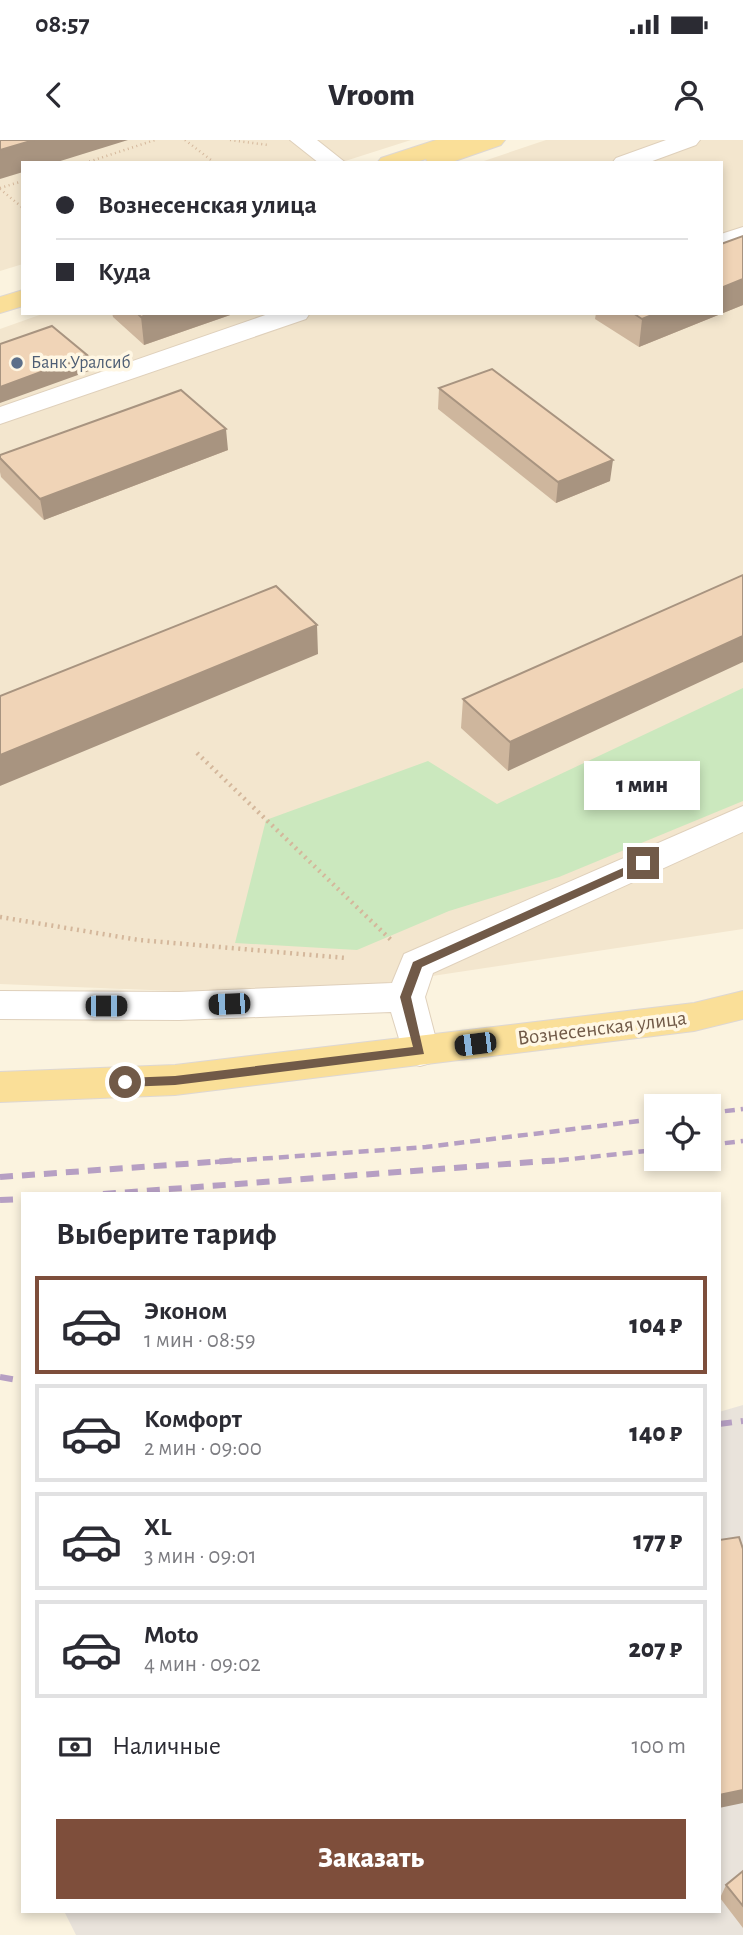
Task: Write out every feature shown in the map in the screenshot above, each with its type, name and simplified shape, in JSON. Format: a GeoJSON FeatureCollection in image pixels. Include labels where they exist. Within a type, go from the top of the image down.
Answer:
{"type":"FeatureCollection","features":[{"type":"Feature","properties":{"kind":"main road"},"geometry":{"type":"LineString","coordinates":[[396,161],[458,140]]}},
{"type":"Feature","properties":{"kind":"main road"},"geometry":{"type":"LineString","coordinates":[[431,161],[493,140]]}},
{"type":"Feature","properties":{"kind":"main road"},"geometry":{"type":"LineString","coordinates":[[0,285],[21,279]]}},
{"type":"Feature","properties":{"kind":"main road"},"geometry":{"type":"LineString","coordinates":[[0,305],[21,299]]}},
{"type":"Feature","properties":{"kind":"main road","name":"Вознесенская улица"},"geometry":{"type":"LineString","coordinates":[[0,1087],[175,1080],[694,1017],[743,1005]]}},
{"type":"Feature","properties":{"kind":"lane"},"geometry":{"type":"LineString","coordinates":[[302,140],[331,161]]}},
{"type":"Feature","properties":{"kind":"lane"},"geometry":{"type":"LineString","coordinates":[[630,161],[688,140]]}},
{"type":"Feature","properties":{"kind":"lane"},"geometry":{"type":"LineString","coordinates":[[723,242],[743,234]]}},
{"type":"Feature","properties":{"kind":"lane"},"geometry":{"type":"LineString","coordinates":[[0,416],[291,315]]}},
{"type":"Feature","properties":{"kind":"lane"},"geometry":{"type":"LineString","coordinates":[[0,1004],[179,1006],[411,981],[743,818]]}},
{"type":"Feature","properties":{"kind":"lane"},"geometry":{"type":"LineString","coordinates":[[411,981],[420,1051]]}},
{"type":"Feature","properties":{"kind":"path"},"geometry":{"type":"LineString","coordinates":[[92,161],[155,140]]}},
{"type":"Feature","properties":{"kind":"path"},"geometry":{"type":"LineString","coordinates":[[185,140],[212,161]]}},
{"type":"Feature","properties":{"kind":"path"},"geometry":{"type":"LineString","coordinates":[[0,188],[21,182]]}},
{"type":"Feature","properties":{"kind":"path"},"geometry":{"type":"LineString","coordinates":[[0,188],[21,206]]}},
{"type":"Feature","properties":{"kind":"path"},"geometry":{"type":"LineString","coordinates":[[197,753],[411,981]]}},
{"type":"Feature","properties":{"kind":"path"},"geometry":{"type":"LineString","coordinates":[[0,916],[139,940],[348,958]]}},
{"type":"Feature","properties":{"kind":"shaded area"},"geometry":{"type":"Polygon","coordinates":[[[0,140],[411,140],[345,161],[21,161],[21,265],[0,271],[0,140]]]}},
{"type":"Feature","properties":{"kind":"shaded area"},"geometry":{"type":"Polygon","coordinates":[[[546,140],[743,140],[743,929],[300,996],[0,984],[0,329],[39,315],[723,315],[723,161],[484,161],[546,140]]]}},
{"type":"Feature","properties":{"kind":"shaded area"},"geometry":{"type":"Polygon","coordinates":[[[743,1405],[743,1935],[76,1935],[65,1913],[721,1913],[721,1411],[743,1405]]]}},
{"type":"Feature","properties":{"kind":"green space"},"geometry":{"type":"Polygon","coordinates":[[[743,688],[743,801],[559,877],[449,911],[357,950],[235,943],[266,820],[428,761],[497,804],[743,688]]]}},
{"type":"Feature","properties":{"kind":"building"},"geometry":{"type":"Polygon","coordinates":[[[0,140],[34,140],[0,150],[0,140]]]}},
{"type":"Feature","properties":{"kind":"building"},"geometry":{"type":"Polygon","coordinates":[[[743,236],[743,279],[723,287],[723,243],[743,236]]]}},
{"type":"Feature","properties":{"kind":"building"},"geometry":{"type":"Polygon","coordinates":[[[636,315],[652,315],[642,319],[636,315]]]}},
{"type":"Feature","properties":{"kind":"building"},"geometry":{"type":"Polygon","coordinates":[[[52,326],[87,355],[0,387],[0,344],[52,326]]]}},
{"type":"Feature","properties":{"kind":"building"},"geometry":{"type":"Polygon","coordinates":[[[492,369],[613,460],[558,482],[439,388],[492,369]]]}},
{"type":"Feature","properties":{"kind":"building"},"geometry":{"type":"Polygon","coordinates":[[[181,390],[226,429],[40,499],[0,458],[0,455],[181,390]]]}},
{"type":"Feature","properties":{"kind":"building"},"geometry":{"type":"Polygon","coordinates":[[[743,575],[743,636],[510,742],[463,699],[743,575]]]}},
{"type":"Feature","properties":{"kind":"building"},"geometry":{"type":"Polygon","coordinates":[[[276,586],[317,625],[0,755],[0,696],[276,586]]]}},
{"type":"Feature","properties":{"kind":"building"},"geometry":{"type":"Polygon","coordinates":[[[739,1537],[743,1549],[743,1790],[721,1795],[721,1540],[739,1537]]]}},
{"type":"Feature","properties":{"kind":"building"},"geometry":{"type":"Polygon","coordinates":[[[743,1871],[743,1906],[726,1885],[743,1871]]]}},
{"type":"Feature","properties":{"kind":"railway"},"geometry":{"type":"LineString","coordinates":[[721,1112],[743,1109]]}},
{"type":"Feature","properties":{"kind":"railway"},"geometry":{"type":"LineString","coordinates":[[215,1162],[426,1147],[644,1120]]}},
{"type":"Feature","properties":{"kind":"railway"},"geometry":{"type":"LineString","coordinates":[[721,1144],[743,1141]]}},
{"type":"Feature","properties":{"kind":"railway"},"geometry":{"type":"LineString","coordinates":[[543,1162],[644,1151]]}},
{"type":"Feature","properties":{"kind":"railway"},"geometry":{"type":"LineString","coordinates":[[0,1177],[240,1160]]}},
{"type":"Feature","properties":{"kind":"railway"},"geometry":{"type":"LineString","coordinates":[[130,1192],[560,1160]]}},
{"type":"Feature","properties":{"kind":"railway"},"geometry":{"type":"LineString","coordinates":[[0,1200],[21,1199]]}},
{"type":"Feature","properties":{"kind":"railway"},"geometry":{"type":"LineString","coordinates":[[0,1377],[21,1381]]}},
{"type":"Feature","properties":{"kind":"railway"},"geometry":{"type":"LineString","coordinates":[[721,1424],[743,1421]]}},
{"type":"Feature","properties":{"kind":"place","name":"Банк Уралсиб"},"geometry":{"type":"Point","coordinates":[17,363]}},
{"type":"Feature","properties":{"kind":"route"},"geometry":{"type":"LineString","coordinates":[[125,1082],[175,1080],[420,1051],[405,997],[417,964],[643,863]]}}]}
